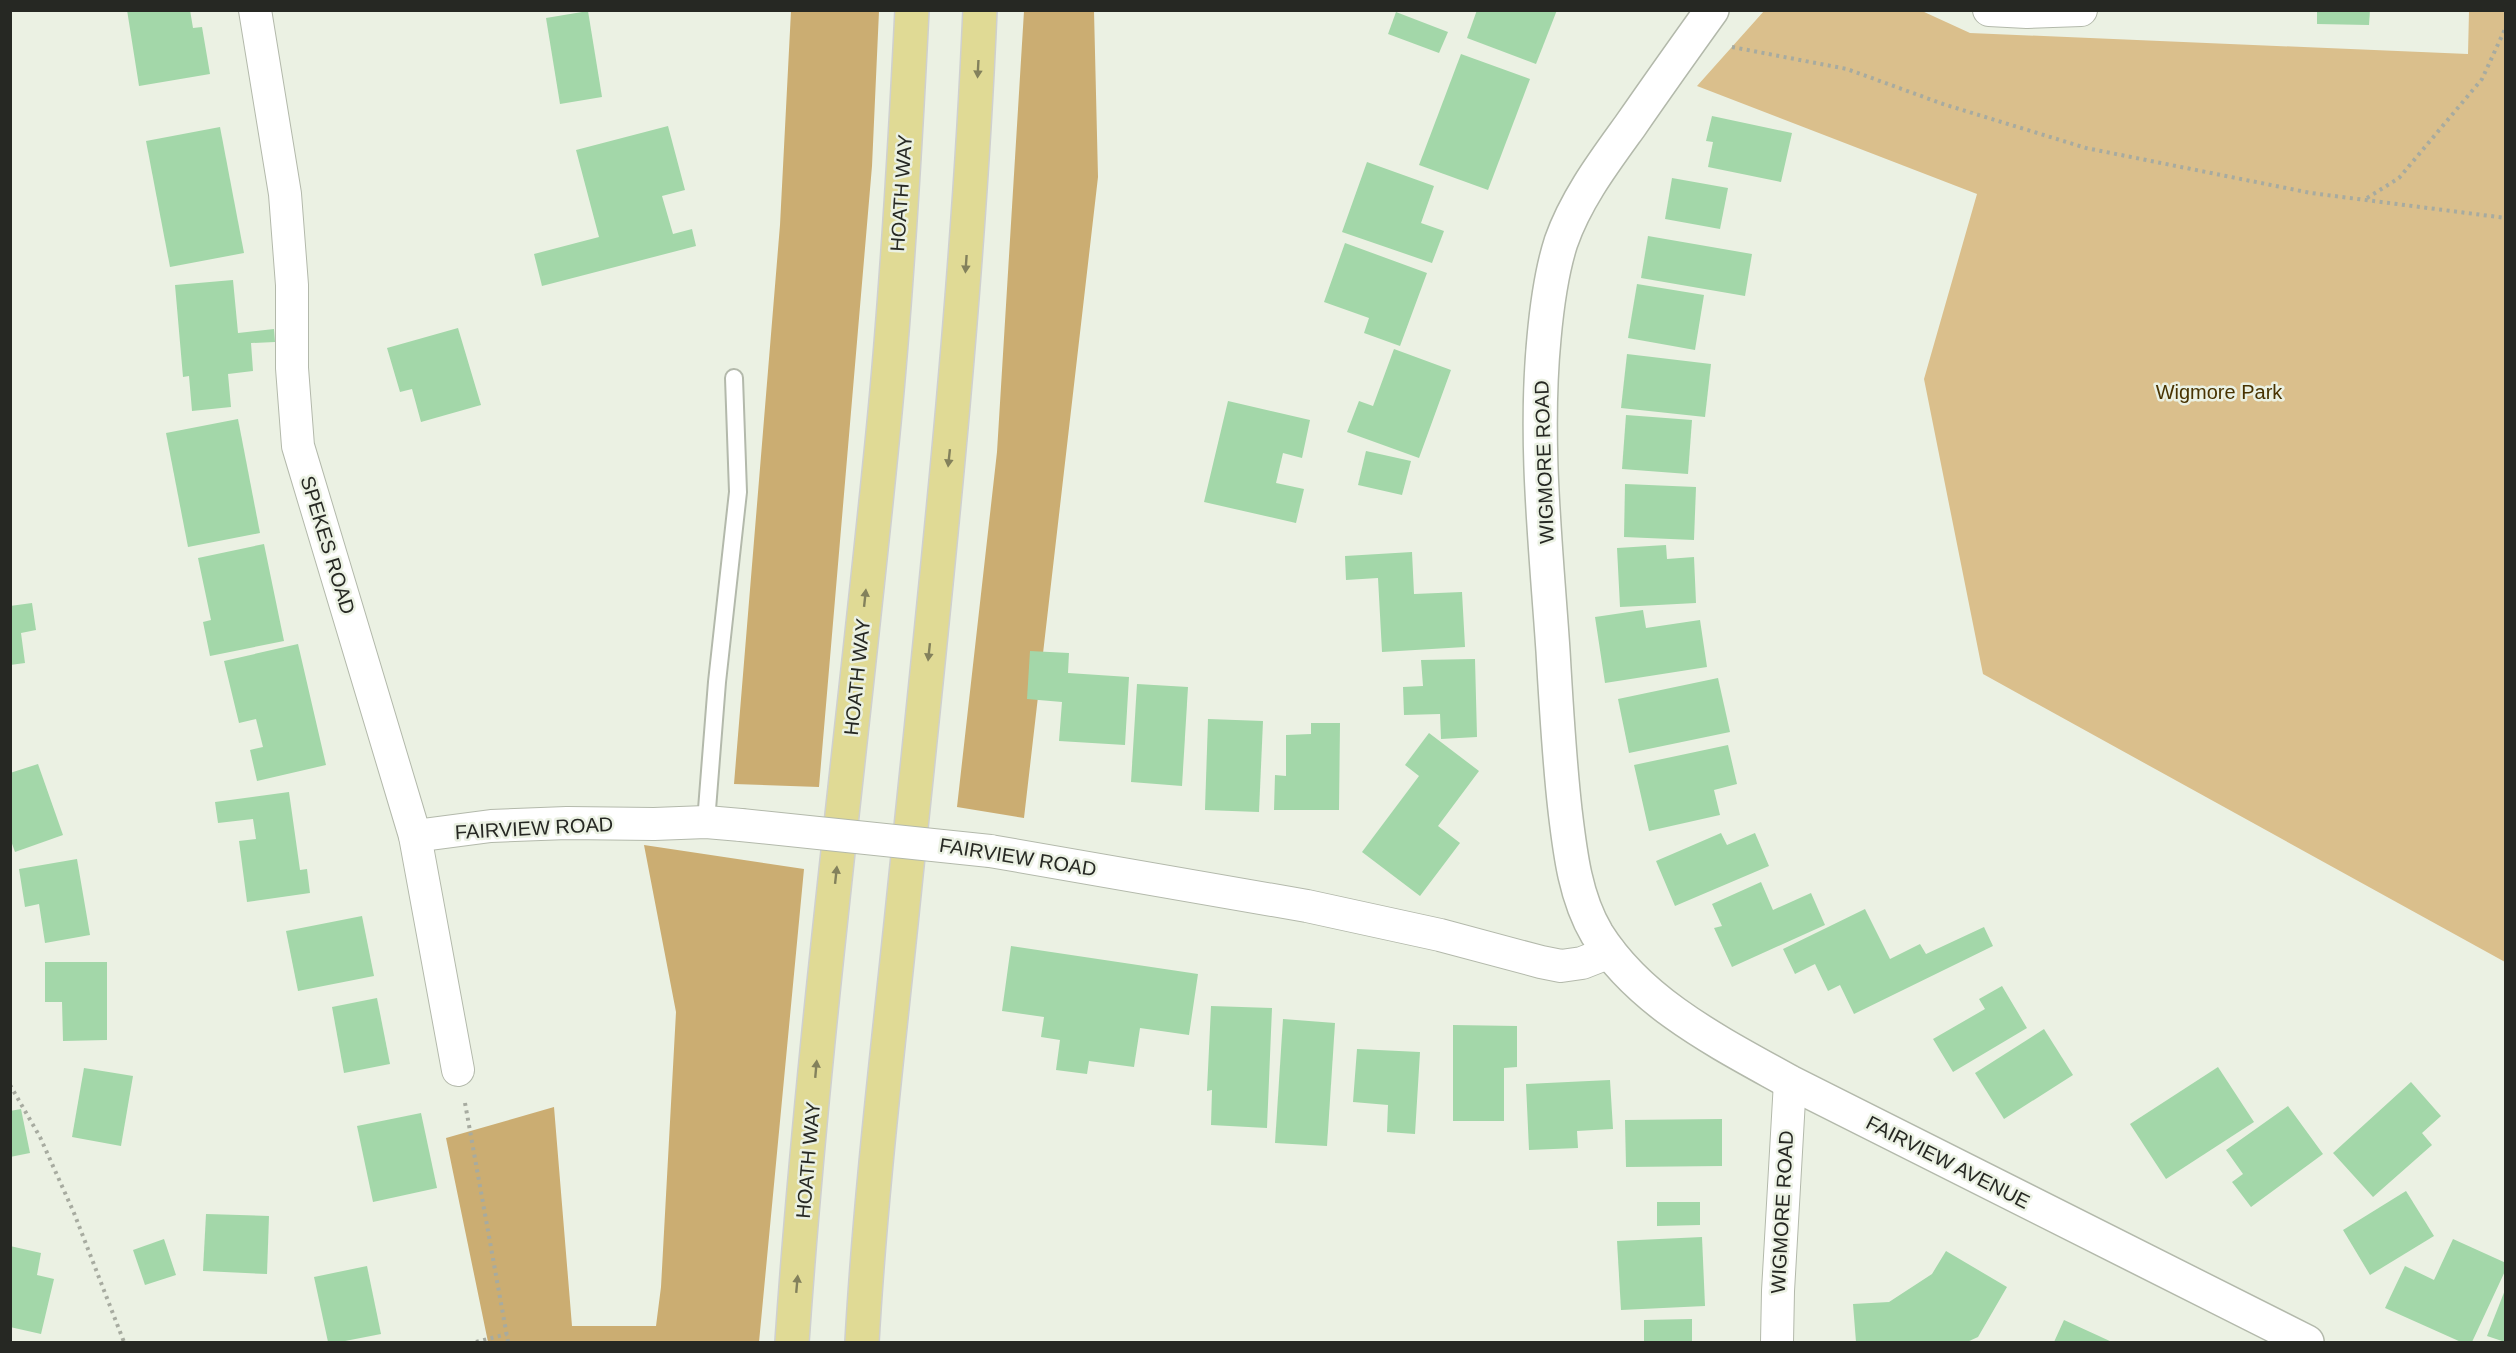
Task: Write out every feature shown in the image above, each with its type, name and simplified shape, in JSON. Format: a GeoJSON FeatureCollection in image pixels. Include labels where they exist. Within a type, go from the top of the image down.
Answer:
{"type":"FeatureCollection","features":[{"type":"Feature","properties":{"kind":"main road","name":"HOATH WAY"},"geometry":{"type":"LineString","coordinates":[[792,1342],[822,1004],[884,419],[904,163],[912,10]]}},
{"type":"Feature","properties":{"kind":"main road"},"geometry":{"type":"LineString","coordinates":[[862,1342],[891,1017],[952,433],[973,158],[980,10]]}},
{"type":"Feature","properties":{"kind":"street","name":"SPEKES ROAD"},"geometry":{"type":"LineString","coordinates":[[255,10],[285,194],[292,285],[292,368],[298,446],[416,837],[458,1071]]}},
{"type":"Feature","properties":{"kind":"street","name":"WIGMORE ROAD"},"geometry":{"type":"LineString","coordinates":[[1610,952],[1597,933],[1580,896],[1568,837],[1562,781],[1542,471],[1539,398],[1542,352],[1554,264],[1572,218],[1592,179],[1712,10]]}},
{"type":"Feature","properties":{"kind":"street"},"geometry":{"type":"LineString","coordinates":[[1989,10],[2027,12],[2081,10]]}},
{"type":"Feature","properties":{"kind":"street","name":"FAIRVIEW ROAD"},"geometry":{"type":"LineString","coordinates":[[416,837],[491,826],[567,823],[706,822],[741,825],[990,851],[1308,906],[1440,935],[1541,963],[1561,966],[1582,963],[1610,952]]}},
{"type":"Feature","properties":{"kind":"street","name":"FAIRVIEW AVENUE"},"geometry":{"type":"LineString","coordinates":[[1610,952],[1627,972],[1684,1020],[1714,1040],[1790,1082],[2307,1342]]}},
{"type":"Feature","properties":{"kind":"street","name":"WIGMORE ROAD"},"geometry":{"type":"LineString","coordinates":[[1777,1342],[1790,1082]]}},
{"type":"Feature","properties":{"kind":"lane"},"geometry":{"type":"LineString","coordinates":[[706,822],[717,682],[738,492],[734,378]]}},
{"type":"Feature","properties":{"kind":"path"},"geometry":{"type":"LineString","coordinates":[[2367,199],[2399,178],[2482,79],[2505,27]]}},
{"type":"Feature","properties":{"kind":"path"},"geometry":{"type":"LineString","coordinates":[[1690,40],[1847,69],[1943,104],[2086,148],[2311,193],[2505,218]]}},
{"type":"Feature","properties":{"kind":"path"},"geometry":{"type":"LineString","coordinates":[[458,1071],[476,1157],[508,1342]]}},
{"type":"Feature","properties":{"kind":"path"},"geometry":{"type":"LineString","coordinates":[[10,1086],[16,1092],[40,1137],[74,1213],[124,1342]]}},
{"type":"Feature","properties":{"kind":"path"},"geometry":{"type":"LineString","coordinates":[[476,1342],[507,1334]]}},
{"type":"Feature","properties":{"kind":"green space","name":"Wigmore Park"},"geometry":{"type":"Polygon","coordinates":[[[1764,11],[1922,11],[1970,33],[2468,54],[2469,11],[2505,11],[2505,962],[1983,674],[1924,379],[1977,194],[1697,86],[1764,11]]]}},
{"type":"Feature","properties":{"kind":"shaded area"},"geometry":{"type":"Polygon","coordinates":[[[791,11],[879,11],[872,166],[819,787],[734,784],[780,225],[791,11]]]}},
{"type":"Feature","properties":{"kind":"shaded area"},"geometry":{"type":"Polygon","coordinates":[[[1024,11],[1094,11],[1098,177],[1024,818],[957,807],[997,452],[1024,11]]]}},
{"type":"Feature","properties":{"kind":"shaded area"},"geometry":{"type":"Polygon","coordinates":[[[644,845],[804,869],[759,1342],[488,1342],[446,1138],[554,1107],[572,1326],[656,1326],[661,1287],[676,1012],[644,845]]]}},
{"type":"Feature","properties":{"kind":"building"},"geometry":{"type":"Polygon","coordinates":[[[127,10],[190,10],[193,28],[202,27],[210,74],[139,86],[127,10]]]}},
{"type":"Feature","properties":{"kind":"building"},"geometry":{"type":"Polygon","coordinates":[[[1477,10],[1557,10],[1536,64],[1467,38],[1477,10]]]}},
{"type":"Feature","properties":{"kind":"building"},"geometry":{"type":"Polygon","coordinates":[[[2317,10],[2370,10],[2369,25],[2317,24],[2317,10]]]}},
{"type":"Feature","properties":{"kind":"building"},"geometry":{"type":"Polygon","coordinates":[[[588,11],[602,97],[560,104],[546,18],[588,11]]]}},
{"type":"Feature","properties":{"kind":"building"},"geometry":{"type":"Polygon","coordinates":[[[1396,12],[1448,32],[1439,53],[1388,34],[1396,12]]]}},
{"type":"Feature","properties":{"kind":"building"},"geometry":{"type":"Polygon","coordinates":[[[1461,54],[1530,79],[1488,190],[1419,165],[1461,54]]]}},
{"type":"Feature","properties":{"kind":"building"},"geometry":{"type":"Polygon","coordinates":[[[1712,116],[1792,133],[1781,182],[1708,167],[1713,142],[1706,141],[1712,116]]]}},
{"type":"Feature","properties":{"kind":"building"},"geometry":{"type":"Polygon","coordinates":[[[668,126],[685,190],[662,196],[673,234],[692,229],[696,246],[542,286],[534,254],[599,237],[576,150],[668,126]]]}},
{"type":"Feature","properties":{"kind":"building"},"geometry":{"type":"Polygon","coordinates":[[[220,127],[244,253],[170,267],[146,141],[220,127]]]}},
{"type":"Feature","properties":{"kind":"building"},"geometry":{"type":"Polygon","coordinates":[[[1367,162],[1434,186],[1421,223],[1444,231],[1432,263],[1342,232],[1367,162]]]}},
{"type":"Feature","properties":{"kind":"building"},"geometry":{"type":"Polygon","coordinates":[[[1672,178],[1728,188],[1720,229],[1665,219],[1672,178]]]}},
{"type":"Feature","properties":{"kind":"building"},"geometry":{"type":"Polygon","coordinates":[[[1648,236],[1752,254],[1745,296],[1641,278],[1648,236]]]}},
{"type":"Feature","properties":{"kind":"building"},"geometry":{"type":"Polygon","coordinates":[[[1345,243],[1427,273],[1400,346],[1364,333],[1369,318],[1324,302],[1345,243]]]}},
{"type":"Feature","properties":{"kind":"building"},"geometry":{"type":"Polygon","coordinates":[[[233,280],[238,333],[274,329],[275,342],[251,343],[253,371],[228,374],[231,407],[192,411],[189,376],[183,377],[175,285],[233,280]]]}},
{"type":"Feature","properties":{"kind":"building"},"geometry":{"type":"Polygon","coordinates":[[[1637,284],[1704,295],[1695,350],[1628,338],[1637,284]]]}},
{"type":"Feature","properties":{"kind":"building"},"geometry":{"type":"Polygon","coordinates":[[[458,328],[481,405],[421,422],[412,389],[400,392],[387,348],[458,328]]]}},
{"type":"Feature","properties":{"kind":"building"},"geometry":{"type":"Polygon","coordinates":[[[1394,349],[1451,370],[1419,458],[1347,432],[1359,401],[1373,406],[1394,349]]]}},
{"type":"Feature","properties":{"kind":"building"},"geometry":{"type":"Polygon","coordinates":[[[1627,354],[1711,364],[1705,417],[1621,408],[1627,354]]]}},
{"type":"Feature","properties":{"kind":"building"},"geometry":{"type":"Polygon","coordinates":[[[1228,401],[1310,420],[1302,458],[1283,453],[1276,483],[1304,489],[1296,523],[1204,502],[1228,401]]]}},
{"type":"Feature","properties":{"kind":"building"},"geometry":{"type":"Polygon","coordinates":[[[1626,415],[1692,420],[1688,474],[1622,469],[1626,415]]]}},
{"type":"Feature","properties":{"kind":"building"},"geometry":{"type":"Polygon","coordinates":[[[238,419],[260,533],[188,547],[166,433],[238,419]]]}},
{"type":"Feature","properties":{"kind":"building"},"geometry":{"type":"Polygon","coordinates":[[[1366,451],[1411,461],[1402,495],[1358,485],[1366,451]]]}},
{"type":"Feature","properties":{"kind":"building"},"geometry":{"type":"Polygon","coordinates":[[[1625,484],[1696,487],[1694,540],[1624,537],[1625,484]]]}},
{"type":"Feature","properties":{"kind":"building"},"geometry":{"type":"Polygon","coordinates":[[[264,544],[284,641],[210,656],[203,622],[211,620],[198,558],[264,544]]]}},
{"type":"Feature","properties":{"kind":"building"},"geometry":{"type":"Polygon","coordinates":[[[1666,545],[1667,559],[1694,557],[1696,603],[1620,607],[1617,548],[1666,545]]]}},
{"type":"Feature","properties":{"kind":"building"},"geometry":{"type":"Polygon","coordinates":[[[1412,552],[1414,594],[1462,592],[1465,647],[1382,652],[1378,578],[1346,580],[1345,556],[1412,552]]]}},
{"type":"Feature","properties":{"kind":"building"},"geometry":{"type":"Polygon","coordinates":[[[32,603],[36,630],[21,633],[25,663],[10,665],[10,606],[32,603]]]}},
{"type":"Feature","properties":{"kind":"building"},"geometry":{"type":"Polygon","coordinates":[[[1643,610],[1646,628],[1700,620],[1707,667],[1605,683],[1595,617],[1643,610]]]}},
{"type":"Feature","properties":{"kind":"building"},"geometry":{"type":"Polygon","coordinates":[[[298,644],[326,765],[257,781],[250,750],[263,747],[256,719],[239,723],[224,661],[298,644]]]}},
{"type":"Feature","properties":{"kind":"building"},"geometry":{"type":"Polygon","coordinates":[[[1030,651],[1069,653],[1068,673],[1129,677],[1125,745],[1059,741],[1062,702],[1027,699],[1030,651]]]}},
{"type":"Feature","properties":{"kind":"building"},"geometry":{"type":"Polygon","coordinates":[[[1475,659],[1477,737],[1441,739],[1440,714],[1404,715],[1403,687],[1423,686],[1421,660],[1475,659]]]}},
{"type":"Feature","properties":{"kind":"building"},"geometry":{"type":"Polygon","coordinates":[[[1718,678],[1730,732],[1629,753],[1618,699],[1718,678]]]}},
{"type":"Feature","properties":{"kind":"building"},"geometry":{"type":"Polygon","coordinates":[[[1137,684],[1188,687],[1182,786],[1131,782],[1137,684]]]}},
{"type":"Feature","properties":{"kind":"building"},"geometry":{"type":"Polygon","coordinates":[[[1208,719],[1263,721],[1259,812],[1205,810],[1208,719]]]}},
{"type":"Feature","properties":{"kind":"building"},"geometry":{"type":"Polygon","coordinates":[[[1311,723],[1340,723],[1339,810],[1274,810],[1275,775],[1286,776],[1286,735],[1311,734],[1311,723]]]}},
{"type":"Feature","properties":{"kind":"building"},"geometry":{"type":"Polygon","coordinates":[[[1429,733],[1479,771],[1438,826],[1460,843],[1420,896],[1362,852],[1419,776],[1405,765],[1429,733]]]}},
{"type":"Feature","properties":{"kind":"building"},"geometry":{"type":"Polygon","coordinates":[[[1728,745],[1737,784],[1714,790],[1720,815],[1649,831],[1634,765],[1728,745]]]}},
{"type":"Feature","properties":{"kind":"building"},"geometry":{"type":"Polygon","coordinates":[[[38,764],[63,835],[15,852],[10,838],[10,773],[38,764]]]}},
{"type":"Feature","properties":{"kind":"building"},"geometry":{"type":"Polygon","coordinates":[[[289,792],[300,870],[307,869],[310,893],[247,902],[239,841],[256,839],[253,819],[218,823],[215,802],[289,792]]]}},
{"type":"Feature","properties":{"kind":"building"},"geometry":{"type":"Polygon","coordinates":[[[1721,833],[1727,845],[1755,833],[1769,866],[1675,906],[1656,861],[1721,833]]]}},
{"type":"Feature","properties":{"kind":"building"},"geometry":{"type":"Polygon","coordinates":[[[77,859],[90,935],[45,943],[39,904],[25,907],[19,869],[77,859]]]}},
{"type":"Feature","properties":{"kind":"building"},"geometry":{"type":"Polygon","coordinates":[[[1761,882],[1773,910],[1811,893],[1825,925],[1732,967],[1714,928],[1722,926],[1712,904],[1761,882]]]}},
{"type":"Feature","properties":{"kind":"building"},"geometry":{"type":"Polygon","coordinates":[[[1865,909],[1890,959],[1920,944],[1926,954],[1984,927],[1993,946],[1854,1014],[1840,985],[1828,991],[1815,964],[1795,974],[1783,949],[1865,909]]]}},
{"type":"Feature","properties":{"kind":"building"},"geometry":{"type":"Polygon","coordinates":[[[362,916],[374,976],[298,991],[286,931],[362,916]]]}},
{"type":"Feature","properties":{"kind":"building"},"geometry":{"type":"Polygon","coordinates":[[[1011,946],[1198,974],[1189,1035],[1140,1028],[1134,1067],[1089,1061],[1087,1074],[1056,1070],[1060,1040],[1041,1037],[1044,1017],[1002,1011],[1011,946]]]}},
{"type":"Feature","properties":{"kind":"building"},"geometry":{"type":"Polygon","coordinates":[[[45,962],[107,962],[107,1040],[63,1041],[62,1002],[45,1002],[45,962]]]}},
{"type":"Feature","properties":{"kind":"building"},"geometry":{"type":"Polygon","coordinates":[[[2002,986],[2027,1028],[1953,1072],[1933,1039],[1985,1009],[1979,999],[2002,986]]]}},
{"type":"Feature","properties":{"kind":"building"},"geometry":{"type":"Polygon","coordinates":[[[377,998],[390,1064],[344,1073],[332,1007],[377,998]]]}},
{"type":"Feature","properties":{"kind":"building"},"geometry":{"type":"Polygon","coordinates":[[[1211,1006],[1272,1008],[1267,1128],[1211,1125],[1212,1090],[1207,1091],[1211,1006]]]}},
{"type":"Feature","properties":{"kind":"building"},"geometry":{"type":"Polygon","coordinates":[[[1283,1019],[1335,1023],[1327,1146],[1275,1143],[1283,1019]]]}},
{"type":"Feature","properties":{"kind":"building"},"geometry":{"type":"Polygon","coordinates":[[[1453,1025],[1517,1026],[1517,1067],[1504,1068],[1504,1121],[1453,1121],[1453,1025]]]}},
{"type":"Feature","properties":{"kind":"building"},"geometry":{"type":"Polygon","coordinates":[[[2044,1029],[2073,1075],[2004,1119],[1975,1073],[2044,1029]]]}},
{"type":"Feature","properties":{"kind":"building"},"geometry":{"type":"Polygon","coordinates":[[[1357,1049],[1420,1052],[1415,1134],[1387,1132],[1388,1105],[1353,1102],[1357,1049]]]}},
{"type":"Feature","properties":{"kind":"building"},"geometry":{"type":"Polygon","coordinates":[[[2218,1067],[2254,1122],[2166,1179],[2130,1124],[2218,1067]]]}},
{"type":"Feature","properties":{"kind":"building"},"geometry":{"type":"Polygon","coordinates":[[[84,1068],[133,1076],[121,1146],[72,1137],[84,1068]]]}},
{"type":"Feature","properties":{"kind":"building"},"geometry":{"type":"Polygon","coordinates":[[[1610,1080],[1613,1129],[1577,1131],[1578,1148],[1529,1150],[1526,1084],[1610,1080]]]}},
{"type":"Feature","properties":{"kind":"building"},"geometry":{"type":"Polygon","coordinates":[[[2411,1082],[2441,1116],[2422,1133],[2432,1145],[2373,1197],[2333,1153],[2411,1082]]]}},
{"type":"Feature","properties":{"kind":"building"},"geometry":{"type":"Polygon","coordinates":[[[2288,1106],[2323,1154],[2251,1207],[2232,1182],[2243,1174],[2226,1150],[2288,1106]]]}},
{"type":"Feature","properties":{"kind":"building"},"geometry":{"type":"Polygon","coordinates":[[[21,1109],[30,1153],[10,1157],[10,1111],[21,1109]]]}},
{"type":"Feature","properties":{"kind":"building"},"geometry":{"type":"Polygon","coordinates":[[[421,1113],[437,1188],[373,1202],[357,1126],[421,1113]]]}},
{"type":"Feature","properties":{"kind":"building"},"geometry":{"type":"Polygon","coordinates":[[[1722,1119],[1722,1166],[1626,1167],[1625,1120],[1722,1119]]]}},
{"type":"Feature","properties":{"kind":"building"},"geometry":{"type":"Polygon","coordinates":[[[2406,1191],[2434,1236],[2370,1275],[2343,1230],[2406,1191]]]}},
{"type":"Feature","properties":{"kind":"building"},"geometry":{"type":"Polygon","coordinates":[[[1657,1202],[1700,1202],[1700,1225],[1657,1226],[1657,1202]]]}},
{"type":"Feature","properties":{"kind":"building"},"geometry":{"type":"Polygon","coordinates":[[[206,1214],[269,1216],[267,1274],[203,1271],[206,1214]]]}},
{"type":"Feature","properties":{"kind":"building"},"geometry":{"type":"Polygon","coordinates":[[[1702,1237],[1705,1306],[1621,1310],[1617,1241],[1702,1237]]]}},
{"type":"Feature","properties":{"kind":"building"},"geometry":{"type":"Polygon","coordinates":[[[164,1239],[176,1275],[145,1285],[133,1250],[164,1239]]]}},
{"type":"Feature","properties":{"kind":"building"},"geometry":{"type":"Polygon","coordinates":[[[2453,1239],[2506,1263],[2506,1269],[2472,1342],[2461,1342],[2385,1308],[2405,1266],[2434,1280],[2453,1239]]]}},
{"type":"Feature","properties":{"kind":"building"},"geometry":{"type":"Polygon","coordinates":[[[10,1246],[41,1253],[37,1275],[54,1279],[41,1334],[10,1327],[10,1246]]]}},
{"type":"Feature","properties":{"kind":"building"},"geometry":{"type":"Polygon","coordinates":[[[1946,1251],[2007,1287],[1978,1337],[1967,1342],[1856,1342],[1853,1304],[1889,1302],[1932,1274],[1946,1251]]]}},
{"type":"Feature","properties":{"kind":"building"},"geometry":{"type":"Polygon","coordinates":[[[367,1266],[381,1334],[328,1342],[314,1277],[367,1266]]]}},
{"type":"Feature","properties":{"kind":"building"},"geometry":{"type":"Polygon","coordinates":[[[2505,1290],[2506,1342],[2487,1336],[2505,1290]]]}},
{"type":"Feature","properties":{"kind":"building"},"geometry":{"type":"Polygon","coordinates":[[[1692,1319],[1692,1342],[1644,1342],[1644,1320],[1692,1319]]]}},
{"type":"Feature","properties":{"kind":"building"},"geometry":{"type":"Polygon","coordinates":[[[2064,1320],[2112,1342],[2054,1342],[2064,1320]]]}}]}
